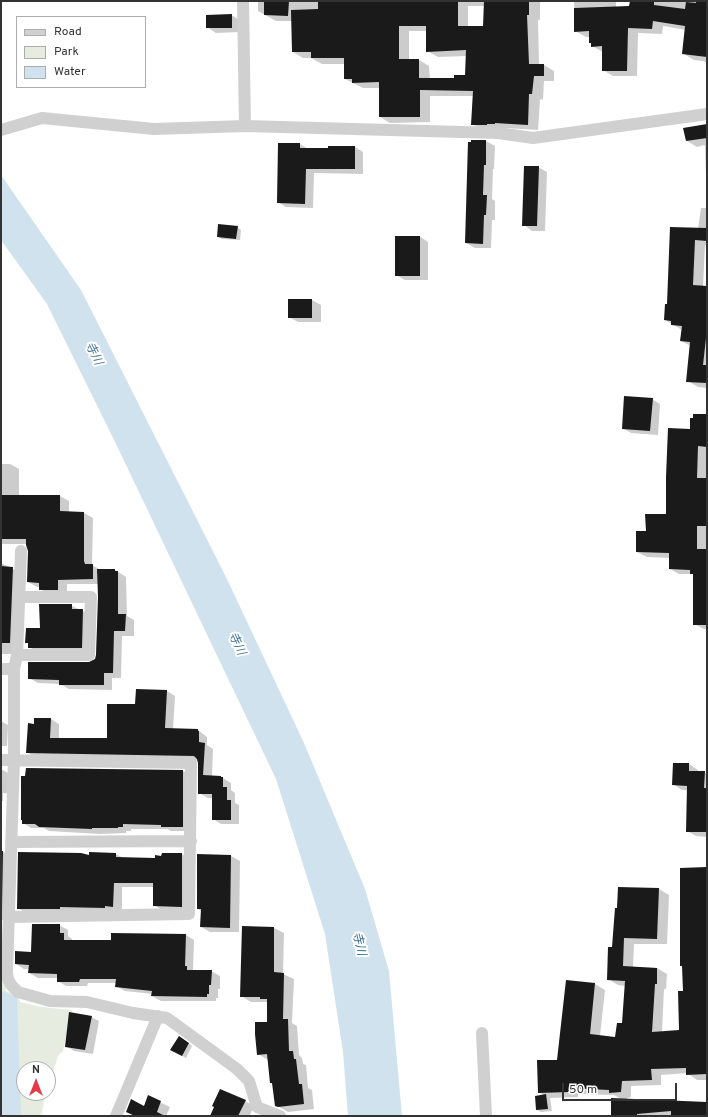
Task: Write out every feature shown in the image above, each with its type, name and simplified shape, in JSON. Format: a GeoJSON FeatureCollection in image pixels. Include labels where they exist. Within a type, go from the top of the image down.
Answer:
{"type":"FeatureCollection","features":[{"type":"Feature","properties":{"kind":"street"},"geometry":{"type":"LineString","coordinates":[[243,1],[245,126]]}},
{"type":"Feature","properties":{"kind":"street"},"geometry":{"type":"LineString","coordinates":[[1,130],[42,118],[154,129],[245,126],[498,133],[533,138],[707,114]]}},
{"type":"Feature","properties":{"kind":"street"},"geometry":{"type":"LineString","coordinates":[[21,551],[17,655],[14,670],[14,760],[8,918],[8,979],[13,988],[18,992],[50,1001],[87,1002],[133,1013],[167,1018],[237,1069],[249,1081],[257,1107],[280,1116]]}},
{"type":"Feature","properties":{"kind":"street"},"geometry":{"type":"LineString","coordinates":[[17,655],[89,655],[91,597],[20,596]]}},
{"type":"Feature","properties":{"kind":"street"},"geometry":{"type":"LineString","coordinates":[[1,669],[14,670]]}},
{"type":"Feature","properties":{"kind":"street"},"geometry":{"type":"LineString","coordinates":[[1,760],[191,763],[190,914],[8,918]]}},
{"type":"Feature","properties":{"kind":"street"},"geometry":{"type":"LineString","coordinates":[[11,842],[190,841]]}},
{"type":"Feature","properties":{"kind":"street"},"geometry":{"type":"LineString","coordinates":[[116,1116],[158,1016]]}},
{"type":"Feature","properties":{"kind":"street"},"geometry":{"type":"LineString","coordinates":[[482,1033],[486,1116]]}},
{"type":"Feature","properties":{"kind":"green space"},"geometry":{"type":"Polygon","coordinates":[[[1,975],[3,976],[6,991],[19,997],[20,1002],[41,1007],[72,1010],[63,1051],[58,1056],[56,1062],[16,1061],[16,1101],[44,1101],[41,1116],[1,1116],[1,975]]]}},
{"type":"Feature","properties":{"kind":"water","name":"寺川"},"geometry":{"type":"Polygon","coordinates":[[[1,175],[81,290],[226,577],[304,743],[365,889],[389,971],[402,1116],[348,1116],[343,1052],[325,934],[276,779],[117,446],[47,304],[1,240],[1,175]]]}},
{"type":"Feature","properties":{"kind":"water"},"geometry":{"type":"Polygon","coordinates":[[[1,991],[17,997],[19,1061],[16,1061],[16,1101],[20,1101],[21,1116],[1,1116],[1,991]]]}},
{"type":"Feature","properties":{"kind":"building"},"geometry":{"type":"Polygon","coordinates":[[[264,1],[289,1],[288,16],[264,15],[264,1]]]}},
{"type":"Feature","properties":{"kind":"building"},"geometry":{"type":"Polygon","coordinates":[[[318,1],[458,1],[458,26],[483,26],[484,1],[529,1],[529,15],[527,15],[529,64],[544,64],[544,76],[534,76],[532,94],[529,94],[528,125],[495,123],[487,125],[471,125],[473,91],[420,90],[420,117],[379,117],[379,82],[352,83],[352,79],[344,79],[344,58],[311,58],[311,52],[292,52],[291,10],[318,9],[318,1]],[[399,26],[399,59],[419,59],[419,78],[454,78],[454,75],[465,75],[466,50],[426,52],[426,26],[399,26]]]}},
{"type":"Feature","properties":{"kind":"building"},"geometry":{"type":"Polygon","coordinates":[[[630,1],[654,1],[654,5],[685,9],[686,2],[696,3],[696,1],[707,1],[707,57],[682,54],[685,26],[653,21],[652,29],[628,28],[627,71],[602,71],[602,46],[591,47],[591,43],[589,43],[589,31],[574,32],[574,8],[629,6],[630,1]]]}},
{"type":"Feature","properties":{"kind":"building"},"geometry":{"type":"Polygon","coordinates":[[[232,14],[232,28],[206,28],[206,15],[232,14]]]}},
{"type":"Feature","properties":{"kind":"building"},"geometry":{"type":"Polygon","coordinates":[[[707,124],[707,138],[686,141],[683,128],[707,124]]]}},
{"type":"Feature","properties":{"kind":"building"},"geometry":{"type":"Polygon","coordinates":[[[471,140],[486,140],[486,165],[484,165],[483,195],[487,195],[486,215],[484,215],[483,244],[465,243],[468,142],[471,142],[471,140]]]}},
{"type":"Feature","properties":{"kind":"building"},"geometry":{"type":"Polygon","coordinates":[[[278,143],[300,143],[300,148],[355,146],[355,169],[306,169],[305,204],[277,203],[278,143]]]}},
{"type":"Feature","properties":{"kind":"building"},"geometry":{"type":"Polygon","coordinates":[[[524,166],[539,166],[537,226],[522,226],[524,166]]]}},
{"type":"Feature","properties":{"kind":"building"},"geometry":{"type":"Polygon","coordinates":[[[218,224],[238,226],[236,239],[217,237],[218,224]]]}},
{"type":"Feature","properties":{"kind":"building"},"geometry":{"type":"Polygon","coordinates":[[[670,227],[707,228],[707,241],[695,240],[693,285],[707,286],[707,329],[703,365],[707,365],[707,383],[686,382],[690,342],[680,341],[682,326],[671,325],[671,321],[664,320],[665,304],[667,304],[670,227]]]}},
{"type":"Feature","properties":{"kind":"building"},"geometry":{"type":"Polygon","coordinates":[[[395,236],[420,236],[420,276],[395,276],[395,236]]]}},
{"type":"Feature","properties":{"kind":"building"},"geometry":{"type":"Polygon","coordinates":[[[288,299],[312,299],[312,318],[288,318],[288,299]]]}},
{"type":"Feature","properties":{"kind":"building"},"geometry":{"type":"Polygon","coordinates":[[[624,396],[653,398],[650,431],[622,429],[624,396]]]}},
{"type":"Feature","properties":{"kind":"building"},"geometry":{"type":"Polygon","coordinates":[[[693,414],[707,414],[707,447],[698,446],[697,478],[707,478],[707,526],[697,526],[697,549],[707,549],[707,625],[693,625],[693,574],[690,574],[690,570],[669,569],[669,553],[636,552],[636,531],[646,531],[645,514],[666,514],[668,428],[690,429],[690,418],[693,418],[693,414]]]}},
{"type":"Feature","properties":{"kind":"building"},"geometry":{"type":"Polygon","coordinates":[[[1,495],[60,495],[60,511],[84,512],[84,561],[85,564],[93,564],[93,579],[58,580],[58,590],[39,590],[39,583],[27,582],[28,551],[26,539],[1,539],[1,495]]]}},
{"type":"Feature","properties":{"kind":"building"},"geometry":{"type":"Polygon","coordinates":[[[1,566],[13,567],[10,643],[1,643],[1,566]]]}},
{"type":"Feature","properties":{"kind":"building"},"geometry":{"type":"Polygon","coordinates":[[[97,569],[115,569],[115,571],[118,571],[118,614],[126,614],[125,631],[114,631],[113,673],[104,673],[104,685],[59,685],[59,680],[28,679],[28,662],[89,662],[95,659],[98,597],[97,569]]]}},
{"type":"Feature","properties":{"kind":"building"},"geometry":{"type":"Polygon","coordinates":[[[39,604],[72,604],[72,609],[83,609],[82,648],[28,648],[28,643],[25,643],[26,628],[40,628],[39,604]]]}},
{"type":"Feature","properties":{"kind":"building"},"geometry":{"type":"Polygon","coordinates":[[[136,689],[167,690],[165,728],[198,729],[199,742],[205,743],[203,775],[223,777],[223,787],[227,787],[227,800],[231,800],[231,820],[212,820],[212,794],[198,794],[198,763],[194,756],[26,753],[28,723],[34,724],[34,718],[51,718],[50,738],[107,738],[107,704],[135,704],[136,689]]]}},
{"type":"Feature","properties":{"kind":"building"},"geometry":{"type":"Polygon","coordinates":[[[673,763],[689,763],[689,771],[705,771],[704,788],[707,788],[707,832],[686,832],[687,786],[672,785],[673,763]]]}},
{"type":"Feature","properties":{"kind":"building"},"geometry":{"type":"Polygon","coordinates":[[[26,768],[183,770],[183,827],[123,824],[123,827],[118,828],[92,829],[39,827],[35,824],[22,824],[21,776],[25,776],[26,768]]]}},
{"type":"Feature","properties":{"kind":"building"},"geometry":{"type":"Polygon","coordinates":[[[1,851],[3,851],[2,908],[1,908],[1,851]]]}},
{"type":"Feature","properties":{"kind":"building"},"geometry":{"type":"Polygon","coordinates":[[[18,852],[81,853],[89,855],[89,852],[116,853],[116,857],[155,858],[155,855],[161,856],[162,853],[182,853],[182,907],[153,906],[153,883],[114,883],[113,907],[17,909],[18,852]]]}},
{"type":"Feature","properties":{"kind":"building"},"geometry":{"type":"Polygon","coordinates":[[[197,854],[231,855],[230,928],[200,927],[201,909],[197,909],[197,854]]]}},
{"type":"Feature","properties":{"kind":"building"},"geometry":{"type":"Polygon","coordinates":[[[707,867],[707,1074],[686,1075],[686,1068],[651,1069],[652,1080],[622,1081],[621,1092],[609,1093],[609,1090],[569,1088],[569,1092],[538,1093],[537,1060],[557,1060],[566,980],[595,983],[590,1034],[615,1037],[617,1023],[622,1023],[625,981],[607,980],[608,947],[612,947],[618,887],[659,888],[657,939],[624,938],[623,966],[657,968],[657,984],[655,984],[652,1032],[679,1030],[678,991],[683,991],[682,966],[680,966],[680,868],[707,867]]]}},
{"type":"Feature","properties":{"kind":"building"},"geometry":{"type":"Polygon","coordinates":[[[32,924],[60,924],[60,933],[64,933],[64,940],[111,940],[111,933],[186,934],[185,966],[187,966],[187,970],[212,970],[209,994],[207,994],[207,997],[151,996],[152,991],[115,987],[116,979],[80,979],[79,982],[57,982],[57,974],[28,973],[29,965],[15,964],[15,951],[31,952],[32,924]]]}},
{"type":"Feature","properties":{"kind":"building"},"geometry":{"type":"Polygon","coordinates":[[[242,926],[274,927],[274,972],[284,973],[283,1019],[288,1019],[289,1051],[293,1051],[294,1059],[296,1059],[299,1084],[302,1084],[304,1104],[278,1107],[275,1106],[272,1083],[270,1083],[267,1054],[257,1055],[255,1022],[267,1022],[267,999],[260,999],[260,997],[240,997],[242,926]]]}},
{"type":"Feature","properties":{"kind":"building"},"geometry":{"type":"Polygon","coordinates":[[[69,1012],[92,1016],[85,1050],[65,1047],[69,1012]]]}},
{"type":"Feature","properties":{"kind":"building"},"geometry":{"type":"Polygon","coordinates":[[[179,1036],[189,1043],[182,1056],[170,1050],[179,1036]]]}},
{"type":"Feature","properties":{"kind":"building"},"geometry":{"type":"Polygon","coordinates":[[[220,1089],[246,1100],[238,1116],[210,1116],[214,1107],[212,1106],[220,1089]]]}},
{"type":"Feature","properties":{"kind":"building"},"geometry":{"type":"Polygon","coordinates":[[[546,1094],[548,1109],[536,1110],[535,1096],[546,1094]]]}},
{"type":"Feature","properties":{"kind":"building"},"geometry":{"type":"Polygon","coordinates":[[[148,1095],[161,1101],[157,1112],[165,1116],[135,1116],[126,1112],[131,1099],[144,1106],[148,1095]]]}},
{"type":"Feature","properties":{"kind":"building"},"geometry":{"type":"Polygon","coordinates":[[[611,1098],[707,1102],[707,1116],[671,1116],[671,1111],[637,1114],[637,1116],[611,1116],[611,1098]]]}}]}
